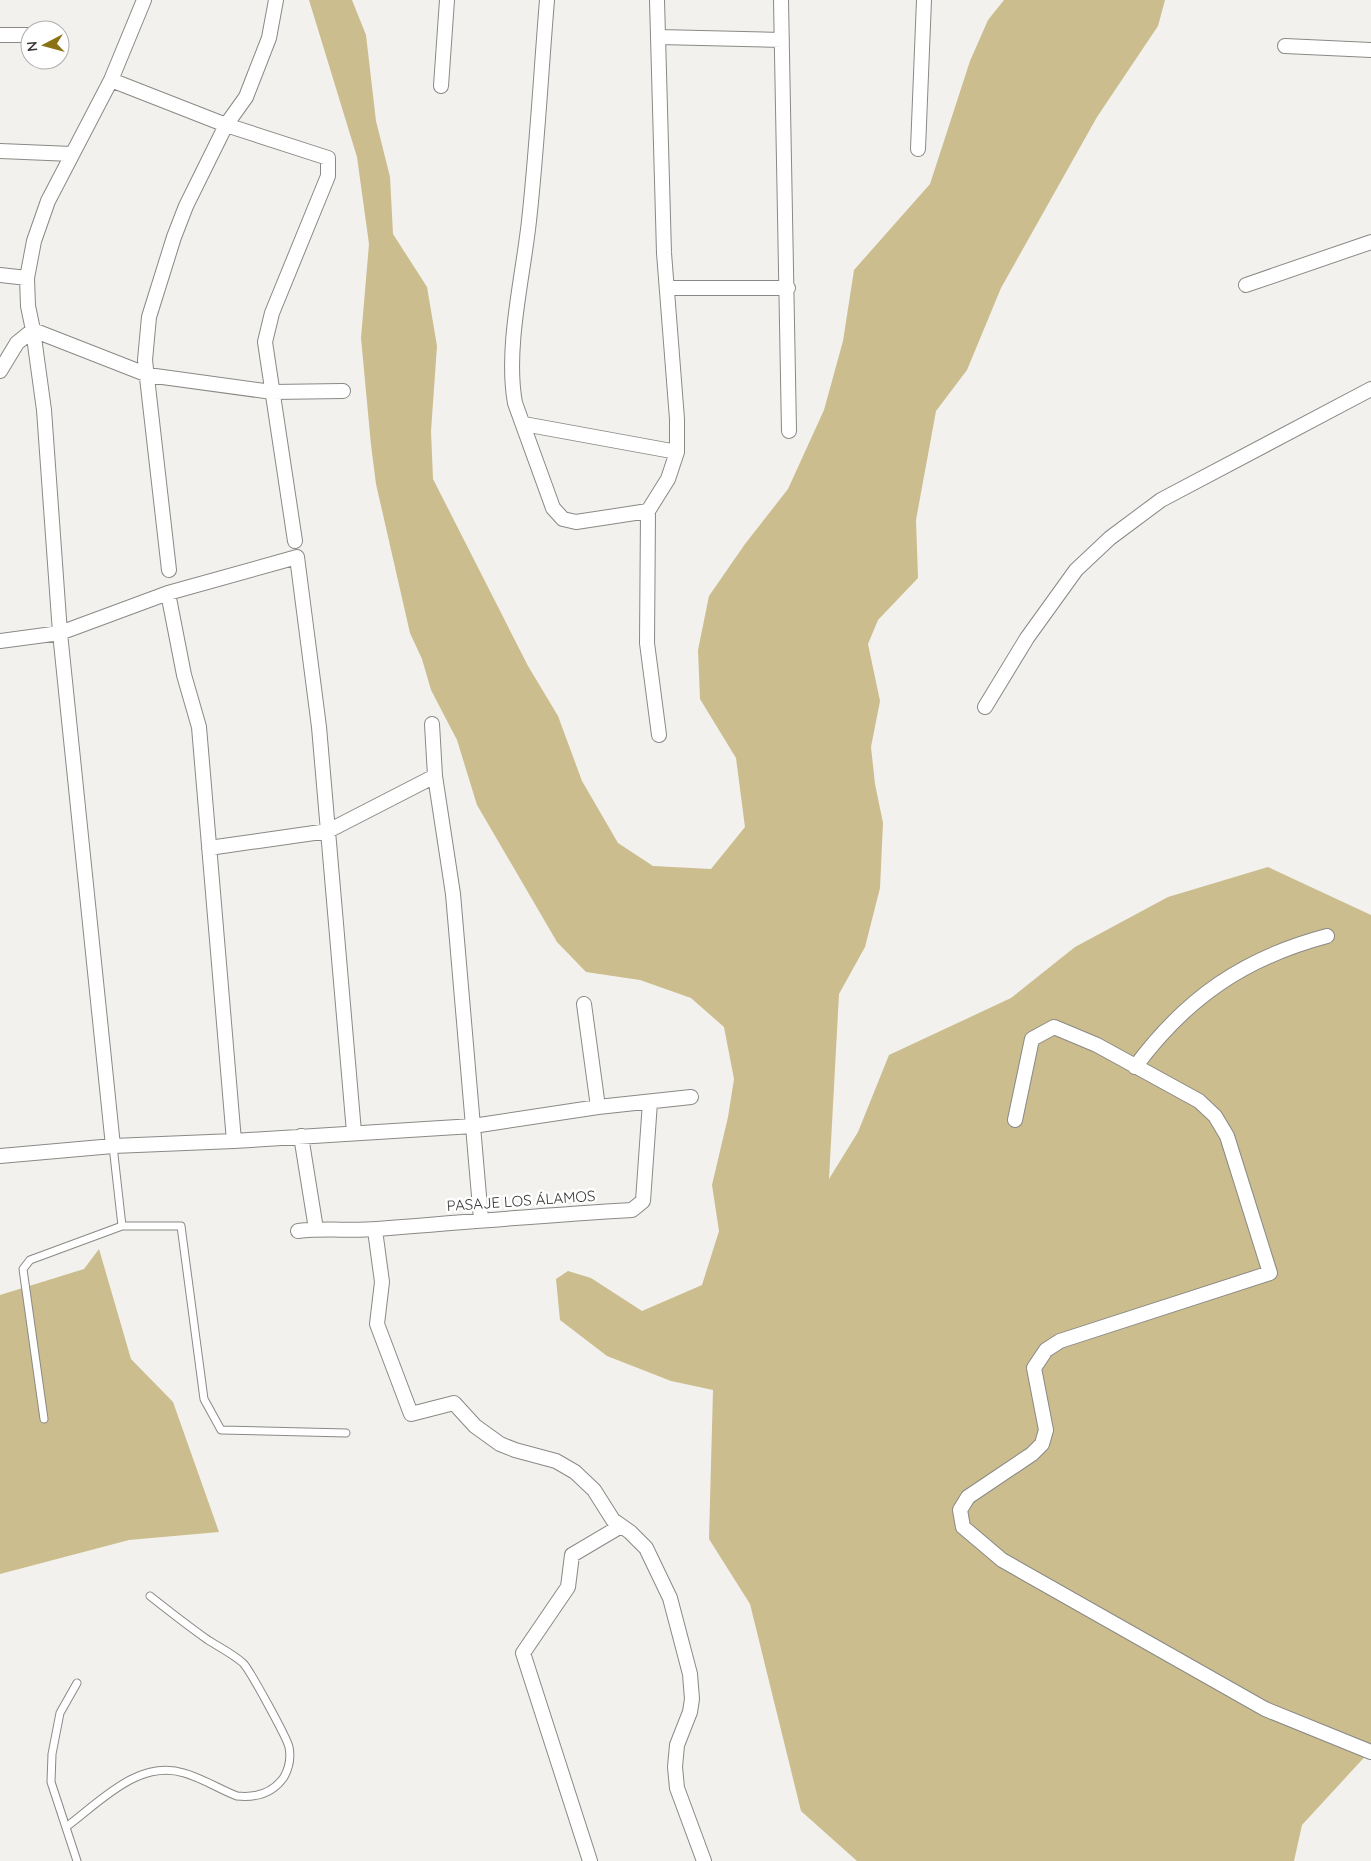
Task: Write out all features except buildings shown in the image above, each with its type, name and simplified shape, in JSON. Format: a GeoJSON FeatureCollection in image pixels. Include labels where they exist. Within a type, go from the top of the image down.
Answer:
{"type":"FeatureCollection","features":[{"type":"Feature","properties":{"kind":"street"},"geometry":{"type":"LineString","coordinates":[[113,1146],[60,633],[44,410],[28,306],[27,278],[41,221],[72,154],[111,80],[144,0]]}},
{"type":"Feature","properties":{"kind":"street"},"geometry":{"type":"LineString","coordinates":[[169,570],[145,360],[146,335],[158,287],[186,206],[226,125],[246,97],[269,38],[276,0]]}},
{"type":"Feature","properties":{"kind":"street"},"geometry":{"type":"LineString","coordinates":[[441,86],[447,0]]}},
{"type":"Feature","properties":{"kind":"street"},"geometry":{"type":"LineString","coordinates":[[547,0],[529,219],[512,354],[512,390],[553,508],[563,519],[576,522],[648,511]]}},
{"type":"Feature","properties":{"kind":"street"},"geometry":{"type":"LineString","coordinates":[[657,0],[667,288],[677,419],[676,452],[668,479],[648,511],[647,643],[659,735]]}},
{"type":"Feature","properties":{"kind":"street"},"geometry":{"type":"LineString","coordinates":[[781,0],[788,288],[786,389],[789,431]]}},
{"type":"Feature","properties":{"kind":"street"},"geometry":{"type":"LineString","coordinates":[[918,149],[924,0]]}},
{"type":"Feature","properties":{"kind":"street"},"geometry":{"type":"LineString","coordinates":[[0,35],[20,35]]}},
{"type":"Feature","properties":{"kind":"street"},"geometry":{"type":"LineString","coordinates":[[658,37],[782,40]]}},
{"type":"Feature","properties":{"kind":"street"},"geometry":{"type":"LineString","coordinates":[[1285,46],[1371,50]]}},
{"type":"Feature","properties":{"kind":"street"},"geometry":{"type":"LineString","coordinates":[[111,80],[226,125],[328,158],[328,176],[269,322],[265,342],[295,540]]}},
{"type":"Feature","properties":{"kind":"street"},"geometry":{"type":"LineString","coordinates":[[0,151],[72,154]]}},
{"type":"Feature","properties":{"kind":"street"},"geometry":{"type":"LineString","coordinates":[[1246,285],[1371,242]]}},
{"type":"Feature","properties":{"kind":"street"},"geometry":{"type":"LineString","coordinates":[[0,275],[27,278]]}},
{"type":"Feature","properties":{"kind":"street"},"geometry":{"type":"LineString","coordinates":[[667,288],[788,288]]}},
{"type":"Feature","properties":{"kind":"street"},"geometry":{"type":"LineString","coordinates":[[33,330],[148,375],[272,392],[343,391]]}},
{"type":"Feature","properties":{"kind":"street"},"geometry":{"type":"LineString","coordinates":[[0,371],[17,343],[33,330]]}},
{"type":"Feature","properties":{"kind":"street"},"geometry":{"type":"LineString","coordinates":[[985,707],[1027,638],[1076,570],[1110,538],[1161,500],[1371,389]]}},
{"type":"Feature","properties":{"kind":"street"},"geometry":{"type":"LineString","coordinates":[[524,424],[676,452]]}},
{"type":"Feature","properties":{"kind":"street"},"geometry":{"type":"LineString","coordinates":[[0,641],[60,633],[168,593],[297,557],[319,727],[354,1132]]}},
{"type":"Feature","properties":{"kind":"street"},"geometry":{"type":"LineString","coordinates":[[168,593],[184,675],[199,728],[234,1141]]}},
{"type":"Feature","properties":{"kind":"street"},"geometry":{"type":"LineString","coordinates":[[432,724],[435,776],[453,894],[481,1219]]}},
{"type":"Feature","properties":{"kind":"street"},"geometry":{"type":"LineString","coordinates":[[210,848],[328,831],[435,776]]}},
{"type":"Feature","properties":{"kind":"street"},"geometry":{"type":"LineString","coordinates":[[1136,1067],[1170,1023],[1213,987],[1258,960],[1280,950],[1327,936]]}},
{"type":"Feature","properties":{"kind":"street"},"geometry":{"type":"LineString","coordinates":[[584,1004],[598,1107]]}},
{"type":"Feature","properties":{"kind":"street"},"geometry":{"type":"LineString","coordinates":[[1015,1120],[1032,1039],[1054,1027],[1097,1045],[1199,1101],[1222,1125],[1270,1273],[1060,1341],[1046,1350],[1034,1368],[1046,1430],[1042,1444],[1032,1454],[968,1497],[960,1510],[963,1526],[1002,1560],[1214,1680],[1265,1708],[1371,1752]]}},
{"type":"Feature","properties":{"kind":"street"},"geometry":{"type":"LineString","coordinates":[[0,1156],[113,1146],[234,1141],[473,1126],[598,1107],[691,1097]]}},
{"type":"Feature","properties":{"kind":"street","name":"PASAJE LOS ÁLAMOS"},"geometry":{"type":"LineString","coordinates":[[298,1231],[316,1229],[375,1230],[481,1219],[632,1210],[643,1201],[650,1102]]}},
{"type":"Feature","properties":{"kind":"street"},"geometry":{"type":"LineString","coordinates":[[301,1136],[316,1229]]}},
{"type":"Feature","properties":{"kind":"street"},"geometry":{"type":"LineString","coordinates":[[375,1230],[382,1282],[377,1324],[411,1414],[454,1403],[475,1426],[500,1444],[556,1461],[576,1472],[590,1485],[607,1512],[646,1548],[670,1598],[690,1674],[692,1700],[686,1724],[677,1745],[676,1778],[704,1861]]}},
{"type":"Feature","properties":{"kind":"street"},"geometry":{"type":"LineString","coordinates":[[590,1861],[523,1653],[568,1586],[572,1555],[620,1526]]}},
{"type":"Feature","properties":{"kind":"lane"},"geometry":{"type":"LineString","coordinates":[[113,1146],[122,1226]]}},
{"type":"Feature","properties":{"kind":"lane"},"geometry":{"type":"LineString","coordinates":[[44,1419],[24,1270],[30,1260],[122,1226],[181,1226],[204,1399],[220,1430],[346,1433]]}},
{"type":"Feature","properties":{"kind":"lane"},"geometry":{"type":"LineString","coordinates":[[66,1827],[128,1781],[150,1771],[162,1770],[185,1773],[237,1796],[246,1797],[256,1796],[273,1789],[285,1775],[290,1756],[286,1738],[244,1664],[179,1620],[150,1596]]}},
{"type":"Feature","properties":{"kind":"lane"},"geometry":{"type":"LineString","coordinates":[[77,1682],[60,1713],[52,1754],[51,1782],[77,1861]]}},
{"type":"Feature","properties":{"kind":"shaded area"},"geometry":{"type":"Polygon","coordinates":[[[309,0],[352,0],[366,35],[376,121],[390,177],[393,234],[427,287],[437,346],[431,431],[433,479],[528,666],[558,716],[582,781],[618,843],[653,866],[711,869],[745,827],[736,758],[700,699],[698,650],[709,596],[745,544],[788,489],[824,410],[843,341],[854,270],[930,184],[970,61],[988,20],[1004,0],[1165,0],[1158,26],[1097,117],[1001,288],[967,370],[936,411],[916,520],[918,578],[878,620],[868,644],[880,701],[871,747],[875,784],[883,823],[880,888],[865,947],[839,994],[829,1179],[858,1132],[889,1055],[1011,998],[1075,947],[1168,897],[1268,867],[1371,915],[1371,1750],[1302,1825],[1294,1861],[857,1861],[801,1811],[750,1604],[709,1539],[713,1390],[671,1381],[607,1356],[560,1320],[556,1279],[568,1271],[591,1278],[642,1311],[702,1285],[719,1231],[712,1185],[728,1117],[734,1079],[724,1027],[691,998],[640,980],[586,972],[557,942],[477,805],[457,740],[431,690],[422,659],[410,633],[376,484],[361,338],[369,244],[357,157],[309,0]]]}},
{"type":"Feature","properties":{"kind":"shaded area"},"geometry":{"type":"Polygon","coordinates":[[[99,1249],[131,1359],[173,1402],[219,1532],[129,1540],[0,1574],[0,1295],[84,1269],[99,1249]]]}}]}
